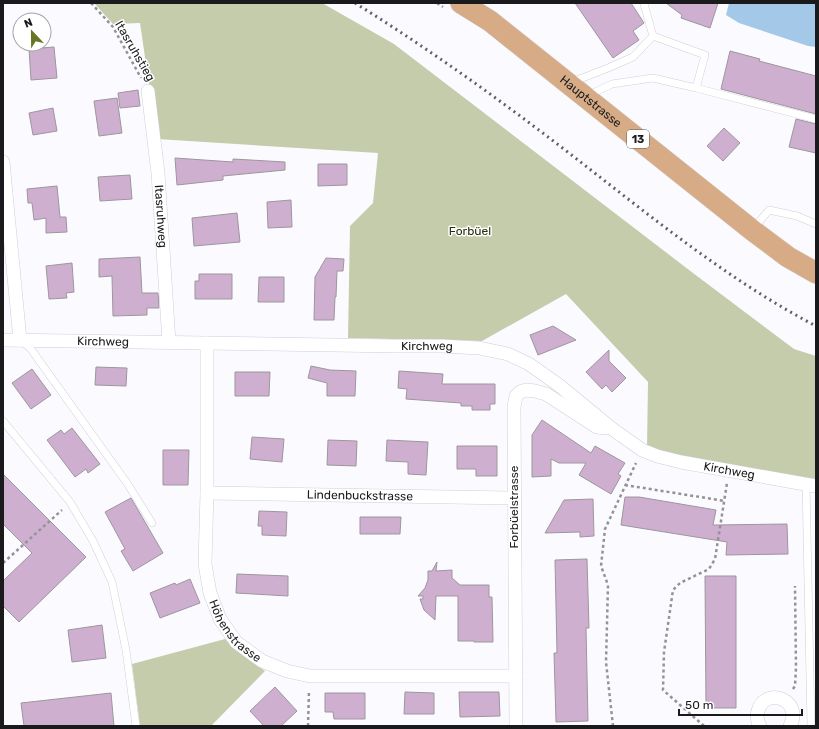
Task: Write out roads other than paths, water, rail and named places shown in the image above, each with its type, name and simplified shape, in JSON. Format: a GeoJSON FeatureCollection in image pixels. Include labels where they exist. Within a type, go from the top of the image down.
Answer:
{"type":"FeatureCollection","features":[{"type":"Feature","properties":{"kind":"main road","name":"Hauptstrasse"},"geometry":{"type":"LineString","coordinates":[[461,3],[490,21],[752,230],[788,257],[816,273]]}},
{"type":"Feature","properties":{"kind":"street","name":"Itasruhweg"},"geometry":{"type":"LineString","coordinates":[[148,91],[158,173],[169,342]]}},
{"type":"Feature","properties":{"kind":"street"},"geometry":{"type":"LineString","coordinates":[[3,162],[20,340]]}},
{"type":"Feature","properties":{"kind":"street","name":"Kirchweg"},"geometry":{"type":"LineString","coordinates":[[3,340],[442,346],[479,348],[508,354],[529,364],[560,386],[611,428],[642,450],[657,456],[729,471],[811,485]]}},
{"type":"Feature","properties":{"kind":"street","name":"Höhenstrasse"},"geometry":{"type":"LineString","coordinates":[[207,343],[207,493],[205,564],[210,593],[220,619],[236,642],[262,660],[287,671],[310,676],[516,676]]}},
{"type":"Feature","properties":{"kind":"street","name":"Forbüelstrasse"},"geometry":{"type":"LineString","coordinates":[[516,726],[514,407],[516,396],[520,392],[526,390],[546,394],[597,427],[611,428]]}},
{"type":"Feature","properties":{"kind":"street","name":"Lindenbuckstrasse"},"geometry":{"type":"LineString","coordinates":[[207,493],[514,498]]}},
{"type":"Feature","properties":{"kind":"street"},"geometry":{"type":"LineString","coordinates":[[759,726],[757,719],[758,708],[762,703],[772,698],[778,698],[785,701],[792,708],[793,714],[790,726]]}},
{"type":"Feature","properties":{"kind":"lane"},"geometry":{"type":"LineString","coordinates":[[644,4],[653,36]]}},
{"type":"Feature","properties":{"kind":"lane"},"geometry":{"type":"LineString","coordinates":[[568,84],[633,57],[653,36]]}},
{"type":"Feature","properties":{"kind":"lane"},"geometry":{"type":"LineString","coordinates":[[653,36],[705,55],[696,88]]}},
{"type":"Feature","properties":{"kind":"lane"},"geometry":{"type":"LineString","coordinates":[[585,97],[612,84],[653,78],[816,119]]}},
{"type":"Feature","properties":{"kind":"lane"},"geometry":{"type":"LineString","coordinates":[[752,230],[769,210],[797,216],[816,224]]}},
{"type":"Feature","properties":{"kind":"lane"},"geometry":{"type":"LineString","coordinates":[[20,340],[31,349],[127,483],[152,523]]}},
{"type":"Feature","properties":{"kind":"lane"},"geometry":{"type":"LineString","coordinates":[[3,421],[70,502],[93,541],[112,582],[126,650],[136,726]]}},
{"type":"Feature","properties":{"kind":"lane"},"geometry":{"type":"LineString","coordinates":[[811,485],[811,725]]}},
{"type":"Feature","properties":{"kind":"water"},"geometry":{"type":"Polygon","coordinates":[[[729,3],[816,3],[816,47],[808,46],[739,23],[726,15],[729,3]]]}},
{"type":"Feature","properties":{"kind":"railway"},"geometry":{"type":"LineString","coordinates":[[355,3],[496,98],[693,248],[753,289],[816,326]]}},
{"type":"Feature","properties":{"kind":"park label","name":"Forbüel"},"geometry":{"type":"Point","coordinates":[470,231]}}]}
